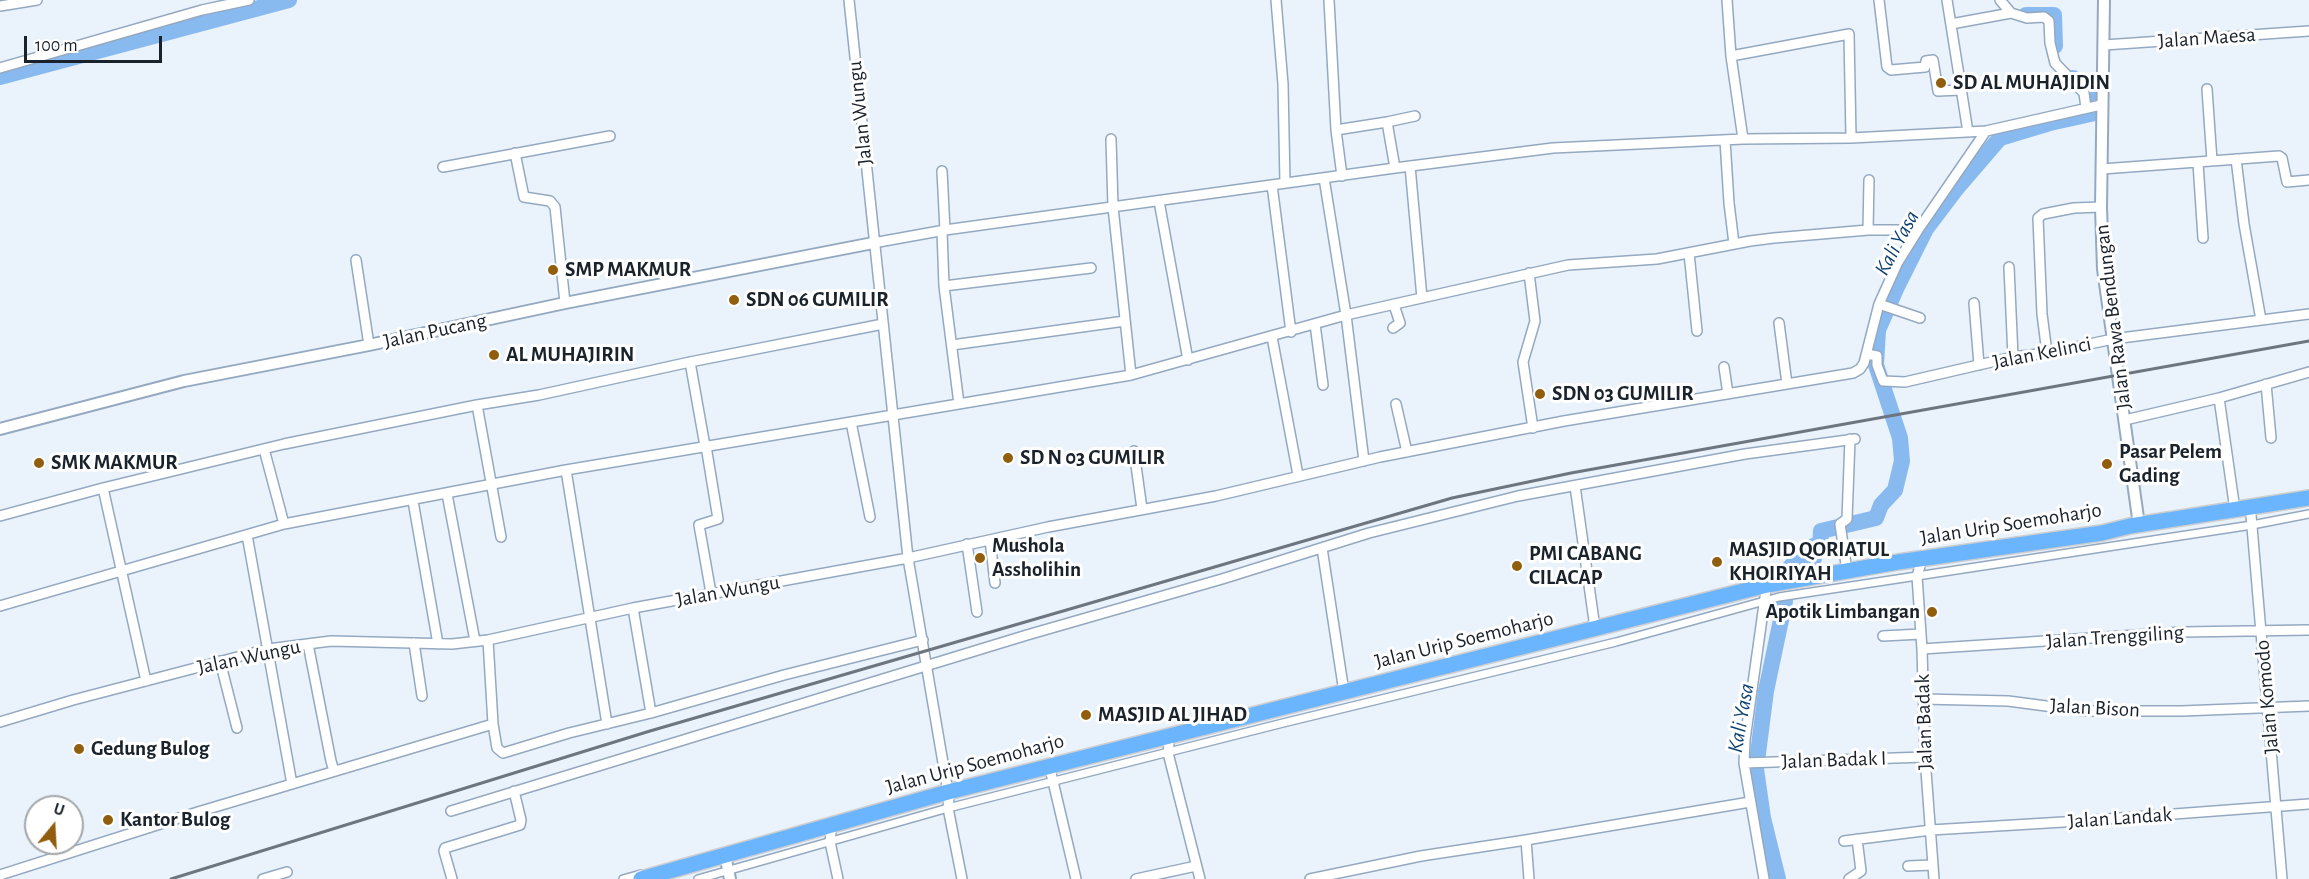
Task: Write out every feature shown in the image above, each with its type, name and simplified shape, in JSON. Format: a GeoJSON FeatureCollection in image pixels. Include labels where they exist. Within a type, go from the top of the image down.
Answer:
{"type":"FeatureCollection","features":[{"type":"Feature","properties":{"kind":"highway","name":"Jalan Urip Soemoharjo"},"geometry":{"type":"LineString","coordinates":[[667,879],[727,867],[831,837],[948,797],[1052,778],[1168,748],[1569,638],[1595,626],[1767,585],[1846,569],[2102,533],[2138,522],[2309,498]]}},
{"type":"Feature","properties":{"kind":"highway","name":"Jalan Urip Soemoharjo"},"geometry":{"type":"LineString","coordinates":[[641,879],[727,867],[948,797],[1344,689],[1569,638],[1766,595],[1918,571],[2107,538],[2135,531],[2251,520],[2309,505]]}},
{"type":"Feature","properties":{"kind":"street"},"geometry":{"type":"LineString","coordinates":[[0,6],[12,2],[37,0]]}},
{"type":"Feature","properties":{"kind":"street"},"geometry":{"type":"LineString","coordinates":[[0,68],[191,13],[249,0]]}},
{"type":"Feature","properties":{"kind":"street","name":"Jalan Wungu"},"geometry":{"type":"LineString","coordinates":[[0,722],[268,649],[331,641],[438,644],[488,640],[633,608],[908,558],[849,0]]}},
{"type":"Feature","properties":{"kind":"street"},"geometry":{"type":"LineString","coordinates":[[1276,0],[1283,84],[1285,183]]}},
{"type":"Feature","properties":{"kind":"street"},"geometry":{"type":"LineString","coordinates":[[1329,0],[1336,130],[1342,176]]}},
{"type":"Feature","properties":{"kind":"street"},"geometry":{"type":"LineString","coordinates":[[1728,0],[1731,56],[1743,139]]}},
{"type":"Feature","properties":{"kind":"street"},"geometry":{"type":"LineString","coordinates":[[1879,0],[1887,67],[1893,70],[1925,67],[1926,61],[1933,60],[1938,91],[1961,90]]}},
{"type":"Feature","properties":{"kind":"street"},"geometry":{"type":"LineString","coordinates":[[1947,0],[1968,132]]}},
{"type":"Feature","properties":{"kind":"street"},"geometry":{"type":"LineString","coordinates":[[2000,0],[2011,13]]}},
{"type":"Feature","properties":{"kind":"street","name":"Jalan Rawa Bendungan"},"geometry":{"type":"LineString","coordinates":[[2104,0],[2104,45],[2092,106],[2102,169],[2103,269],[2138,522]]}},
{"type":"Feature","properties":{"kind":"street"},"geometry":{"type":"LineString","coordinates":[[873,243],[943,230],[1554,148],[1986,131],[2092,106],[2084,93],[2055,63],[2050,43],[2049,21],[2044,17],[2027,18],[2011,13],[1951,24]]}},
{"type":"Feature","properties":{"kind":"street","name":"Jalan Maesa"},"geometry":{"type":"LineString","coordinates":[[2104,45],[2309,31]]}},
{"type":"Feature","properties":{"kind":"street"},"geometry":{"type":"LineString","coordinates":[[1731,56],[1849,34],[1851,138]]}},
{"type":"Feature","properties":{"kind":"street"},"geometry":{"type":"LineString","coordinates":[[2207,89],[2212,162]]}},
{"type":"Feature","properties":{"kind":"street"},"geometry":{"type":"LineString","coordinates":[[1336,130],[1415,116]]}},
{"type":"Feature","properties":{"kind":"street"},"geometry":{"type":"LineString","coordinates":[[1388,122],[1395,168]]}},
{"type":"Feature","properties":{"kind":"street"},"geometry":{"type":"LineString","coordinates":[[962,879],[908,558],[967,544],[1216,496],[1298,475],[1407,452],[1728,393],[1853,374],[1871,355],[1881,305],[1899,262],[1918,230],[1986,131]]}},
{"type":"Feature","properties":{"kind":"street"},"geometry":{"type":"LineString","coordinates":[[443,168],[610,136]]}},
{"type":"Feature","properties":{"kind":"street"},"geometry":{"type":"LineString","coordinates":[[1111,139],[1113,207],[1131,375]]}},
{"type":"Feature","properties":{"kind":"street"},"geometry":{"type":"LineString","coordinates":[[1725,140],[1734,240]]}},
{"type":"Feature","properties":{"kind":"street"},"geometry":{"type":"LineString","coordinates":[[515,153],[524,197],[550,201],[555,207],[565,303]]}},
{"type":"Feature","properties":{"kind":"street"},"geometry":{"type":"LineString","coordinates":[[2102,169],[2279,156],[2282,159],[2287,182],[2309,180]]}},
{"type":"Feature","properties":{"kind":"street"},"geometry":{"type":"LineString","coordinates":[[2236,159],[2244,224],[2261,320]]}},
{"type":"Feature","properties":{"kind":"street"},"geometry":{"type":"LineString","coordinates":[[2198,163],[2203,238]]}},
{"type":"Feature","properties":{"kind":"street"},"geometry":{"type":"LineString","coordinates":[[1410,166],[1422,298]]}},
{"type":"Feature","properties":{"kind":"street"},"geometry":{"type":"LineString","coordinates":[[942,171],[944,286],[959,404]]}},
{"type":"Feature","properties":{"kind":"street"},"geometry":{"type":"LineString","coordinates":[[1324,178],[1346,315],[1364,461]]}},
{"type":"Feature","properties":{"kind":"street"},"geometry":{"type":"LineString","coordinates":[[1868,230],[1869,180]]}},
{"type":"Feature","properties":{"kind":"street"},"geometry":{"type":"LineString","coordinates":[[1272,185],[1291,332]]}},
{"type":"Feature","properties":{"kind":"street"},"geometry":{"type":"LineString","coordinates":[[1159,201],[1188,360]]}},
{"type":"Feature","properties":{"kind":"street"},"geometry":{"type":"LineString","coordinates":[[2047,353],[2042,314],[2038,219],[2048,213],[2074,208],[2101,207]]}},
{"type":"Feature","properties":{"kind":"street"},"geometry":{"type":"LineString","coordinates":[[0,606],[284,524],[413,501],[492,483],[1131,375],[1346,315],[1529,273],[1575,264],[1643,261],[1689,253],[1734,240],[1868,230],[1918,230]]}},
{"type":"Feature","properties":{"kind":"street","name":"Jalan Pucang"},"geometry":{"type":"LineString","coordinates":[[0,429],[184,381],[873,243]]}},
{"type":"Feature","properties":{"kind":"street"},"geometry":{"type":"LineString","coordinates":[[1689,253],[1697,331]]}},
{"type":"Feature","properties":{"kind":"street"},"geometry":{"type":"LineString","coordinates":[[356,260],[369,345]]}},
{"type":"Feature","properties":{"kind":"street"},"geometry":{"type":"LineString","coordinates":[[2009,267],[2013,357]]}},
{"type":"Feature","properties":{"kind":"street"},"geometry":{"type":"LineString","coordinates":[[944,286],[1091,268]]}},
{"type":"Feature","properties":{"kind":"street"},"geometry":{"type":"LineString","coordinates":[[1529,273],[1534,325],[1523,362],[1533,428]]}},
{"type":"Feature","properties":{"kind":"street"},"geometry":{"type":"LineString","coordinates":[[1974,303],[1979,364]]}},
{"type":"Feature","properties":{"kind":"street"},"geometry":{"type":"LineString","coordinates":[[1393,328],[1400,323],[1394,304]]}},
{"type":"Feature","properties":{"kind":"street"},"geometry":{"type":"LineString","coordinates":[[1881,305],[1920,318]]}},
{"type":"Feature","properties":{"kind":"street","name":"Jalan Kelinci"},"geometry":{"type":"LineString","coordinates":[[1871,355],[1882,378],[1887,382],[1916,380],[1979,364],[2113,339],[2309,314]]}},
{"type":"Feature","properties":{"kind":"street"},"geometry":{"type":"LineString","coordinates":[[951,345],[1125,321]]}},
{"type":"Feature","properties":{"kind":"street"},"geometry":{"type":"LineString","coordinates":[[1779,323],[1787,384]]}},
{"type":"Feature","properties":{"kind":"street"},"geometry":{"type":"LineString","coordinates":[[0,516],[103,488],[264,449],[883,324]]}},
{"type":"Feature","properties":{"kind":"street"},"geometry":{"type":"LineString","coordinates":[[1315,324],[1323,385]]}},
{"type":"Feature","properties":{"kind":"street"},"geometry":{"type":"LineString","coordinates":[[1272,337],[1298,475]]}},
{"type":"Feature","properties":{"kind":"street"},"geometry":{"type":"LineString","coordinates":[[690,362],[718,519],[699,525],[711,593]]}},
{"type":"Feature","properties":{"kind":"street"},"geometry":{"type":"LineString","coordinates":[[1724,367],[1728,393]]}},
{"type":"Feature","properties":{"kind":"street"},"geometry":{"type":"LineString","coordinates":[[2125,420],[2219,398],[2309,372]]}},
{"type":"Feature","properties":{"kind":"street"},"geometry":{"type":"LineString","coordinates":[[2266,384],[2271,438]]}},
{"type":"Feature","properties":{"kind":"street"},"geometry":{"type":"LineString","coordinates":[[2219,398],[2234,507],[2309,493]]}},
{"type":"Feature","properties":{"kind":"street"},"geometry":{"type":"LineString","coordinates":[[1395,404],[1407,452]]}},
{"type":"Feature","properties":{"kind":"street"},"geometry":{"type":"LineString","coordinates":[[477,405],[501,537]]}},
{"type":"Feature","properties":{"kind":"street"},"geometry":{"type":"LineString","coordinates":[[851,422],[870,517]]}},
{"type":"Feature","properties":{"kind":"street"},"geometry":{"type":"LineString","coordinates":[[451,811],[1369,533],[1518,496],[1745,454],[1852,439],[1847,519],[1840,526],[1846,569]]}},
{"type":"Feature","properties":{"kind":"street"},"geometry":{"type":"LineString","coordinates":[[264,449],[284,524]]}},
{"type":"Feature","properties":{"kind":"street"},"geometry":{"type":"LineString","coordinates":[[1134,451],[1142,509]]}},
{"type":"Feature","properties":{"kind":"street"},"geometry":{"type":"LineString","coordinates":[[566,471],[607,724]]}},
{"type":"Feature","properties":{"kind":"street"},"geometry":{"type":"LineString","coordinates":[[1322,548],[1344,689],[1490,648],[1595,626],[1575,486]]}},
{"type":"Feature","properties":{"kind":"street"},"geometry":{"type":"LineString","coordinates":[[103,488],[146,681]]}},
{"type":"Feature","properties":{"kind":"street"},"geometry":{"type":"LineString","coordinates":[[447,494],[475,641]]}},
{"type":"Feature","properties":{"kind":"street"},"geometry":{"type":"LineString","coordinates":[[413,501],[438,644]]}},
{"type":"Feature","properties":{"kind":"street"},"geometry":{"type":"LineString","coordinates":[[2251,520],[2309,514]]}},
{"type":"Feature","properties":{"kind":"street","name":"Jalan Komodo"},"geometry":{"type":"LineString","coordinates":[[2251,520],[2282,879]]}},
{"type":"Feature","properties":{"kind":"street"},"geometry":{"type":"LineString","coordinates":[[247,535],[292,784]]}},
{"type":"Feature","properties":{"kind":"street"},"geometry":{"type":"LineString","coordinates":[[990,540],[995,583]]}},
{"type":"Feature","properties":{"kind":"street"},"geometry":{"type":"LineString","coordinates":[[967,544],[977,612]]}},
{"type":"Feature","properties":{"kind":"street","name":"Jalan Badak"},"geometry":{"type":"LineString","coordinates":[[1918,571],[1924,757],[1934,879]]}},
{"type":"Feature","properties":{"kind":"street"},"geometry":{"type":"LineString","coordinates":[[1200,879],[1168,748],[1596,647],[1766,595],[1745,740],[1752,763],[1749,802],[1764,879]]}},
{"type":"Feature","properties":{"kind":"street"},"geometry":{"type":"LineString","coordinates":[[633,608],[651,713]]}},
{"type":"Feature","properties":{"kind":"street","name":"Jalan Trenggiling"},"geometry":{"type":"LineString","coordinates":[[1922,649],[2183,632],[2309,630]]}},
{"type":"Feature","properties":{"kind":"street"},"geometry":{"type":"LineString","coordinates":[[1883,636],[1921,634]]}},
{"type":"Feature","properties":{"kind":"street"},"geometry":{"type":"LineString","coordinates":[[488,640],[496,748],[503,753],[784,675],[923,640]]}},
{"type":"Feature","properties":{"kind":"street"},"geometry":{"type":"LineString","coordinates":[[414,643],[422,696]]}},
{"type":"Feature","properties":{"kind":"street"},"geometry":{"type":"LineString","coordinates":[[308,644],[334,771]]}},
{"type":"Feature","properties":{"kind":"street"},"geometry":{"type":"LineString","coordinates":[[220,662],[237,728]]}},
{"type":"Feature","properties":{"kind":"street","name":"Jalan Bison"},"geometry":{"type":"LineString","coordinates":[[1923,699],[2008,701],[2084,711],[2182,711],[2309,706]]}},
{"type":"Feature","properties":{"kind":"street"},"geometry":{"type":"LineString","coordinates":[[0,875],[493,724]]}},
{"type":"Feature","properties":{"kind":"street","name":"Jalan Badak I"},"geometry":{"type":"LineString","coordinates":[[1752,763],[1924,757]]}},
{"type":"Feature","properties":{"kind":"street"},"geometry":{"type":"LineString","coordinates":[[1052,778],[1076,879]]}},
{"type":"Feature","properties":{"kind":"street"},"geometry":{"type":"LineString","coordinates":[[452,879],[445,848],[520,825],[521,820],[514,791]]}},
{"type":"Feature","properties":{"kind":"street"},"geometry":{"type":"LineString","coordinates":[[623,879],[948,797]]}},
{"type":"Feature","properties":{"kind":"street"},"geometry":{"type":"LineString","coordinates":[[1310,879],[1421,856],[1749,802]]}},
{"type":"Feature","properties":{"kind":"street","name":"Jalan Landak"},"geometry":{"type":"LineString","coordinates":[[1844,841],[1931,830],[2309,804]]}},
{"type":"Feature","properties":{"kind":"street"},"geometry":{"type":"LineString","coordinates":[[831,837],[838,879]]}},
{"type":"Feature","properties":{"kind":"street"},"geometry":{"type":"LineString","coordinates":[[1849,879],[1862,869],[1857,839]]}},
{"type":"Feature","properties":{"kind":"street"},"geometry":{"type":"LineString","coordinates":[[1526,840],[1529,879]]}},
{"type":"Feature","properties":{"kind":"street"},"geometry":{"type":"LineString","coordinates":[[1908,866],[1933,865]]}},
{"type":"Feature","properties":{"kind":"street"},"geometry":{"type":"LineString","coordinates":[[1136,879],[1196,866]]}},
{"type":"Feature","properties":{"kind":"street"},"geometry":{"type":"LineString","coordinates":[[698,879],[727,867]]}},
{"type":"Feature","properties":{"kind":"street"},"geometry":{"type":"LineString","coordinates":[[263,879],[287,872]]}},
{"type":"Feature","properties":{"kind":"waterway"},"geometry":{"type":"LineString","coordinates":[[0,77],[289,0]]}},
{"type":"Feature","properties":{"kind":"waterway","name":"Kali Yasa"},"geometry":{"type":"LineString","coordinates":[[2026,15],[2054,15],[2055,46]]}},
{"type":"Feature","properties":{"kind":"waterway","name":"Kali Yasa"},"geometry":{"type":"LineString","coordinates":[[1785,573],[1792,565],[1814,558],[1813,546],[1820,545],[1821,531],[1876,518],[1881,505],[1895,490],[1902,461],[1900,438],[1876,365],[1878,330],[1926,229],[1957,188],[2000,138],[2095,113],[2092,93],[2084,89],[2073,78]]}},
{"type":"Feature","properties":{"kind":"waterway","name":"Kali Yasa"},"geometry":{"type":"LineString","coordinates":[[1778,879],[1763,818],[1756,769],[1766,691],[1785,601]]}},
{"type":"Feature","properties":{"kind":"railway"},"geometry":{"type":"LineString","coordinates":[[171,879],[650,731],[1452,498],[1571,473],[2309,341]]}},
{"type":"Feature","properties":{"kind":"place","name":"SD AL MUHAJIDIN"},"geometry":{"type":"Point","coordinates":[1941,83]}},
{"type":"Feature","properties":{"kind":"place","name":"SMP MAKMUR"},"geometry":{"type":"Point","coordinates":[553,270]}},
{"type":"Feature","properties":{"kind":"place","name":"SDN 06 GUMILIR"},"geometry":{"type":"Point","coordinates":[734,300]}},
{"type":"Feature","properties":{"kind":"place","name":"AL MUHAJIRIN"},"geometry":{"type":"Point","coordinates":[494,355]}},
{"type":"Feature","properties":{"kind":"place","name":"SDN 03 GUMILIR"},"geometry":{"type":"Point","coordinates":[1540,394]}},
{"type":"Feature","properties":{"kind":"place","name":"SD N 03 GUMILIR"},"geometry":{"type":"Point","coordinates":[1008,458]}},
{"type":"Feature","properties":{"kind":"place","name":"SMK MAKMUR"},"geometry":{"type":"Point","coordinates":[39,463]}},
{"type":"Feature","properties":{"kind":"place","name":"Pasar Pelem Gading"},"geometry":{"type":"Point","coordinates":[2107,464]}},
{"type":"Feature","properties":{"kind":"place","name":"Mushola Assholihin"},"geometry":{"type":"Point","coordinates":[980,558]}},
{"type":"Feature","properties":{"kind":"place","name":"MASJID QORIATUL KHOIRIYAH"},"geometry":{"type":"Point","coordinates":[1717,562]}},
{"type":"Feature","properties":{"kind":"place","name":"PMI CABANG CILACAP"},"geometry":{"type":"Point","coordinates":[1517,566]}},
{"type":"Feature","properties":{"kind":"place","name":"Apotik Limbangan"},"geometry":{"type":"Point","coordinates":[1932,612]}},
{"type":"Feature","properties":{"kind":"place","name":"MASJID AL JIHAD"},"geometry":{"type":"Point","coordinates":[1086,715]}},
{"type":"Feature","properties":{"kind":"place","name":"Gedung Bulog"},"geometry":{"type":"Point","coordinates":[79,749]}},
{"type":"Feature","properties":{"kind":"place","name":"Kantor Bulog"},"geometry":{"type":"Point","coordinates":[108,820]}}]}
